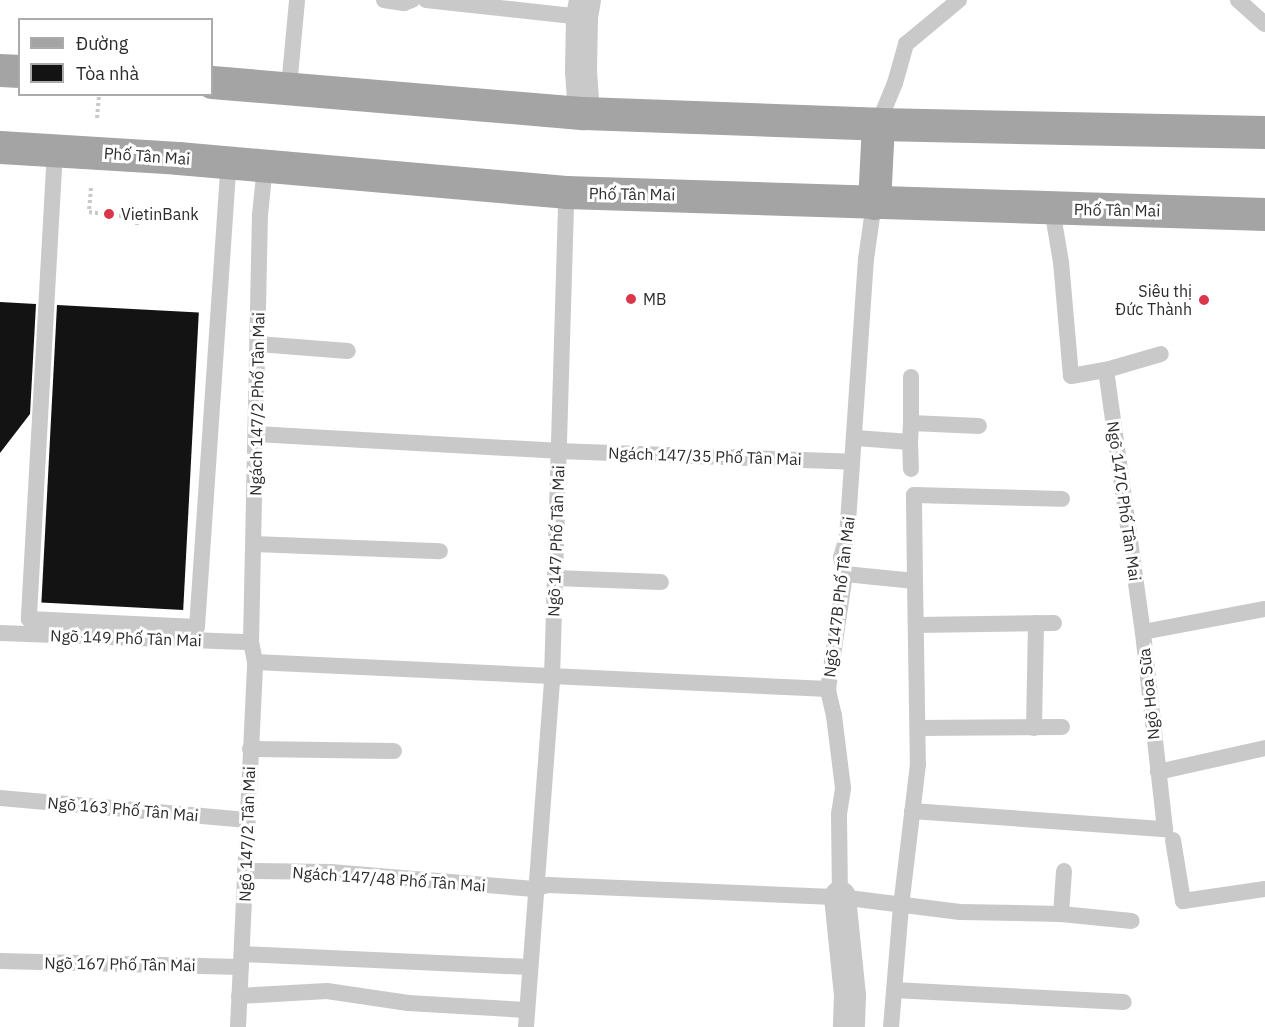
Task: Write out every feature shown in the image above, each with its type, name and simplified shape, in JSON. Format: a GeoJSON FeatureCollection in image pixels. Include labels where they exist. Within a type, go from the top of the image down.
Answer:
{"type":"FeatureCollection","features":[{"type":"Feature","properties":{"kind":"main road"},"geometry":{"type":"LineString","coordinates":[[0,70],[18,71]]}},
{"type":"Feature","properties":{"kind":"main road"},"geometry":{"type":"LineString","coordinates":[[213,82],[584,113],[878,124],[1265,132]]}},
{"type":"Feature","properties":{"kind":"main road"},"geometry":{"type":"LineString","coordinates":[[874,203],[878,124]]}},
{"type":"Feature","properties":{"kind":"main road","name":"Phố Tân Mai"},"geometry":{"type":"LineString","coordinates":[[0,147],[229,162],[566,192],[1265,214]]}},
{"type":"Feature","properties":{"kind":"street"},"geometry":{"type":"LineString","coordinates":[[583,9],[584,113]]}},
{"type":"Feature","properties":{"kind":"street","name":"Ngõ 147B Phố Tân Mai"},"geometry":{"type":"LineString","coordinates":[[840,897],[850,995],[849,1027]]}},
{"type":"Feature","properties":{"kind":"lane"},"geometry":{"type":"LineString","coordinates":[[289,87],[297,0]]}},
{"type":"Feature","properties":{"kind":"lane"},"geometry":{"type":"LineString","coordinates":[[384,0],[407,1]]}},
{"type":"Feature","properties":{"kind":"lane"},"geometry":{"type":"LineString","coordinates":[[426,0],[583,9]]}},
{"type":"Feature","properties":{"kind":"lane"},"geometry":{"type":"LineString","coordinates":[[878,124],[895,82],[906,44],[959,0]]}},
{"type":"Feature","properties":{"kind":"lane"},"geometry":{"type":"LineString","coordinates":[[1238,0],[1265,24]]}},
{"type":"Feature","properties":{"kind":"lane"},"geometry":{"type":"LineString","coordinates":[[55,150],[29,619],[197,627],[229,162]]}},
{"type":"Feature","properties":{"kind":"lane","name":"Ngách 147/2 Phố Tân Mai"},"geometry":{"type":"LineString","coordinates":[[252,642],[260,215],[265,166]]}},
{"type":"Feature","properties":{"kind":"lane","name":"Ngõ 147 Phố Tân Mai"},"geometry":{"type":"LineString","coordinates":[[526,1027],[534,889],[552,678],[566,192]]}},
{"type":"Feature","properties":{"kind":"lane","name":"Ngõ 147B Phố Tân Mai"},"geometry":{"type":"LineString","coordinates":[[840,897],[839,814],[843,788],[834,716],[828,689],[845,574],[841,557],[848,537],[866,259],[874,203]]}},
{"type":"Feature","properties":{"kind":"lane"},"geometry":{"type":"LineString","coordinates":[[1052,209],[1061,262],[1071,376],[1106,370],[1161,354]]}},
{"type":"Feature","properties":{"kind":"lane"},"geometry":{"type":"LineString","coordinates":[[258,344],[348,351]]}},
{"type":"Feature","properties":{"kind":"lane","name":"Ngõ 147C Phố Tân Mai"},"geometry":{"type":"LineString","coordinates":[[1106,370],[1143,632]]}},
{"type":"Feature","properties":{"kind":"lane"},"geometry":{"type":"LineString","coordinates":[[911,377],[911,469]]}},
{"type":"Feature","properties":{"kind":"lane"},"geometry":{"type":"LineString","coordinates":[[911,423],[979,426]]}},
{"type":"Feature","properties":{"kind":"lane","name":"Ngách 147/35 Phố Tân Mai"},"geometry":{"type":"LineString","coordinates":[[256,434],[558,451],[852,462]]}},
{"type":"Feature","properties":{"kind":"lane"},"geometry":{"type":"LineString","coordinates":[[856,438],[910,442]]}},
{"type":"Feature","properties":{"kind":"lane"},"geometry":{"type":"LineString","coordinates":[[891,1027],[901,906],[918,764],[914,495],[1062,500]]}},
{"type":"Feature","properties":{"kind":"lane"},"geometry":{"type":"LineString","coordinates":[[254,544],[440,551]]}},
{"type":"Feature","properties":{"kind":"lane"},"geometry":{"type":"LineString","coordinates":[[845,574],[915,581]]}},
{"type":"Feature","properties":{"kind":"lane"},"geometry":{"type":"LineString","coordinates":[[555,578],[661,582]]}},
{"type":"Feature","properties":{"kind":"lane","name":"Ngõ Hoa Sữa"},"geometry":{"type":"LineString","coordinates":[[912,811],[1165,829],[1143,632],[1265,609]]}},
{"type":"Feature","properties":{"kind":"lane"},"geometry":{"type":"LineString","coordinates":[[1034,728],[1036,623]]}},
{"type":"Feature","properties":{"kind":"lane"},"geometry":{"type":"LineString","coordinates":[[916,625],[1054,623]]}},
{"type":"Feature","properties":{"kind":"lane","name":"Ngõ 149 Phố Tân Mai"},"geometry":{"type":"LineString","coordinates":[[0,633],[252,642]]}},
{"type":"Feature","properties":{"kind":"lane","name":"Ngõ 147/2 Tân Mai"},"geometry":{"type":"LineString","coordinates":[[238,1027],[255,662],[252,642]]}},
{"type":"Feature","properties":{"kind":"lane"},"geometry":{"type":"LineString","coordinates":[[255,662],[552,678],[828,689]]}},
{"type":"Feature","properties":{"kind":"lane"},"geometry":{"type":"LineString","coordinates":[[918,728],[1062,727]]}},
{"type":"Feature","properties":{"kind":"lane"},"geometry":{"type":"LineString","coordinates":[[1158,772],[1265,748]]}},
{"type":"Feature","properties":{"kind":"lane"},"geometry":{"type":"LineString","coordinates":[[250,749],[394,751]]}},
{"type":"Feature","properties":{"kind":"lane","name":"Ngõ 163 Phố Tân Mai"},"geometry":{"type":"LineString","coordinates":[[0,798],[246,820]]}},
{"type":"Feature","properties":{"kind":"lane"},"geometry":{"type":"LineString","coordinates":[[1173,840],[1183,901],[1265,889]]}},
{"type":"Feature","properties":{"kind":"lane","name":"Ngách 147/48 Phố Tân Mai"},"geometry":{"type":"LineString","coordinates":[[245,871],[331,872],[534,889]]}},
{"type":"Feature","properties":{"kind":"lane"},"geometry":{"type":"LineString","coordinates":[[1061,914],[1064,871]]}},
{"type":"Feature","properties":{"kind":"lane"},"geometry":{"type":"LineString","coordinates":[[534,889],[548,885],[840,897],[960,912],[1061,914],[1132,921]]}},
{"type":"Feature","properties":{"kind":"lane","name":"Ngõ 167 Phố Tân Mai"},"geometry":{"type":"LineString","coordinates":[[0,961],[241,960],[530,967]]}},
{"type":"Feature","properties":{"kind":"lane"},"geometry":{"type":"LineString","coordinates":[[894,990],[1124,1002]]}},
{"type":"Feature","properties":{"kind":"lane"},"geometry":{"type":"LineString","coordinates":[[239,996],[327,991],[408,1003],[527,1010]]}},
{"type":"Feature","properties":{"kind":"path"},"geometry":{"type":"LineString","coordinates":[[89,212],[137,218],[137,225]]}},
{"type":"Feature","properties":{"kind":"building"},"geometry":{"type":"Polygon","coordinates":[[[0,302],[36,304],[30,414],[0,453],[0,302]]]}},
{"type":"Feature","properties":{"kind":"building"},"geometry":{"type":"Polygon","coordinates":[[[57,305],[199,312],[183,610],[41,603],[57,305]]]}},
{"type":"Feature","properties":{"kind":"place","name":"VietinBank"},"geometry":{"type":"Point","coordinates":[109,214]}},
{"type":"Feature","properties":{"kind":"place","name":"MB"},"geometry":{"type":"Point","coordinates":[631,299]}},
{"type":"Feature","properties":{"kind":"place","name":"Siêu thị Đức Thành"},"geometry":{"type":"Point","coordinates":[1204,300]}}]}
